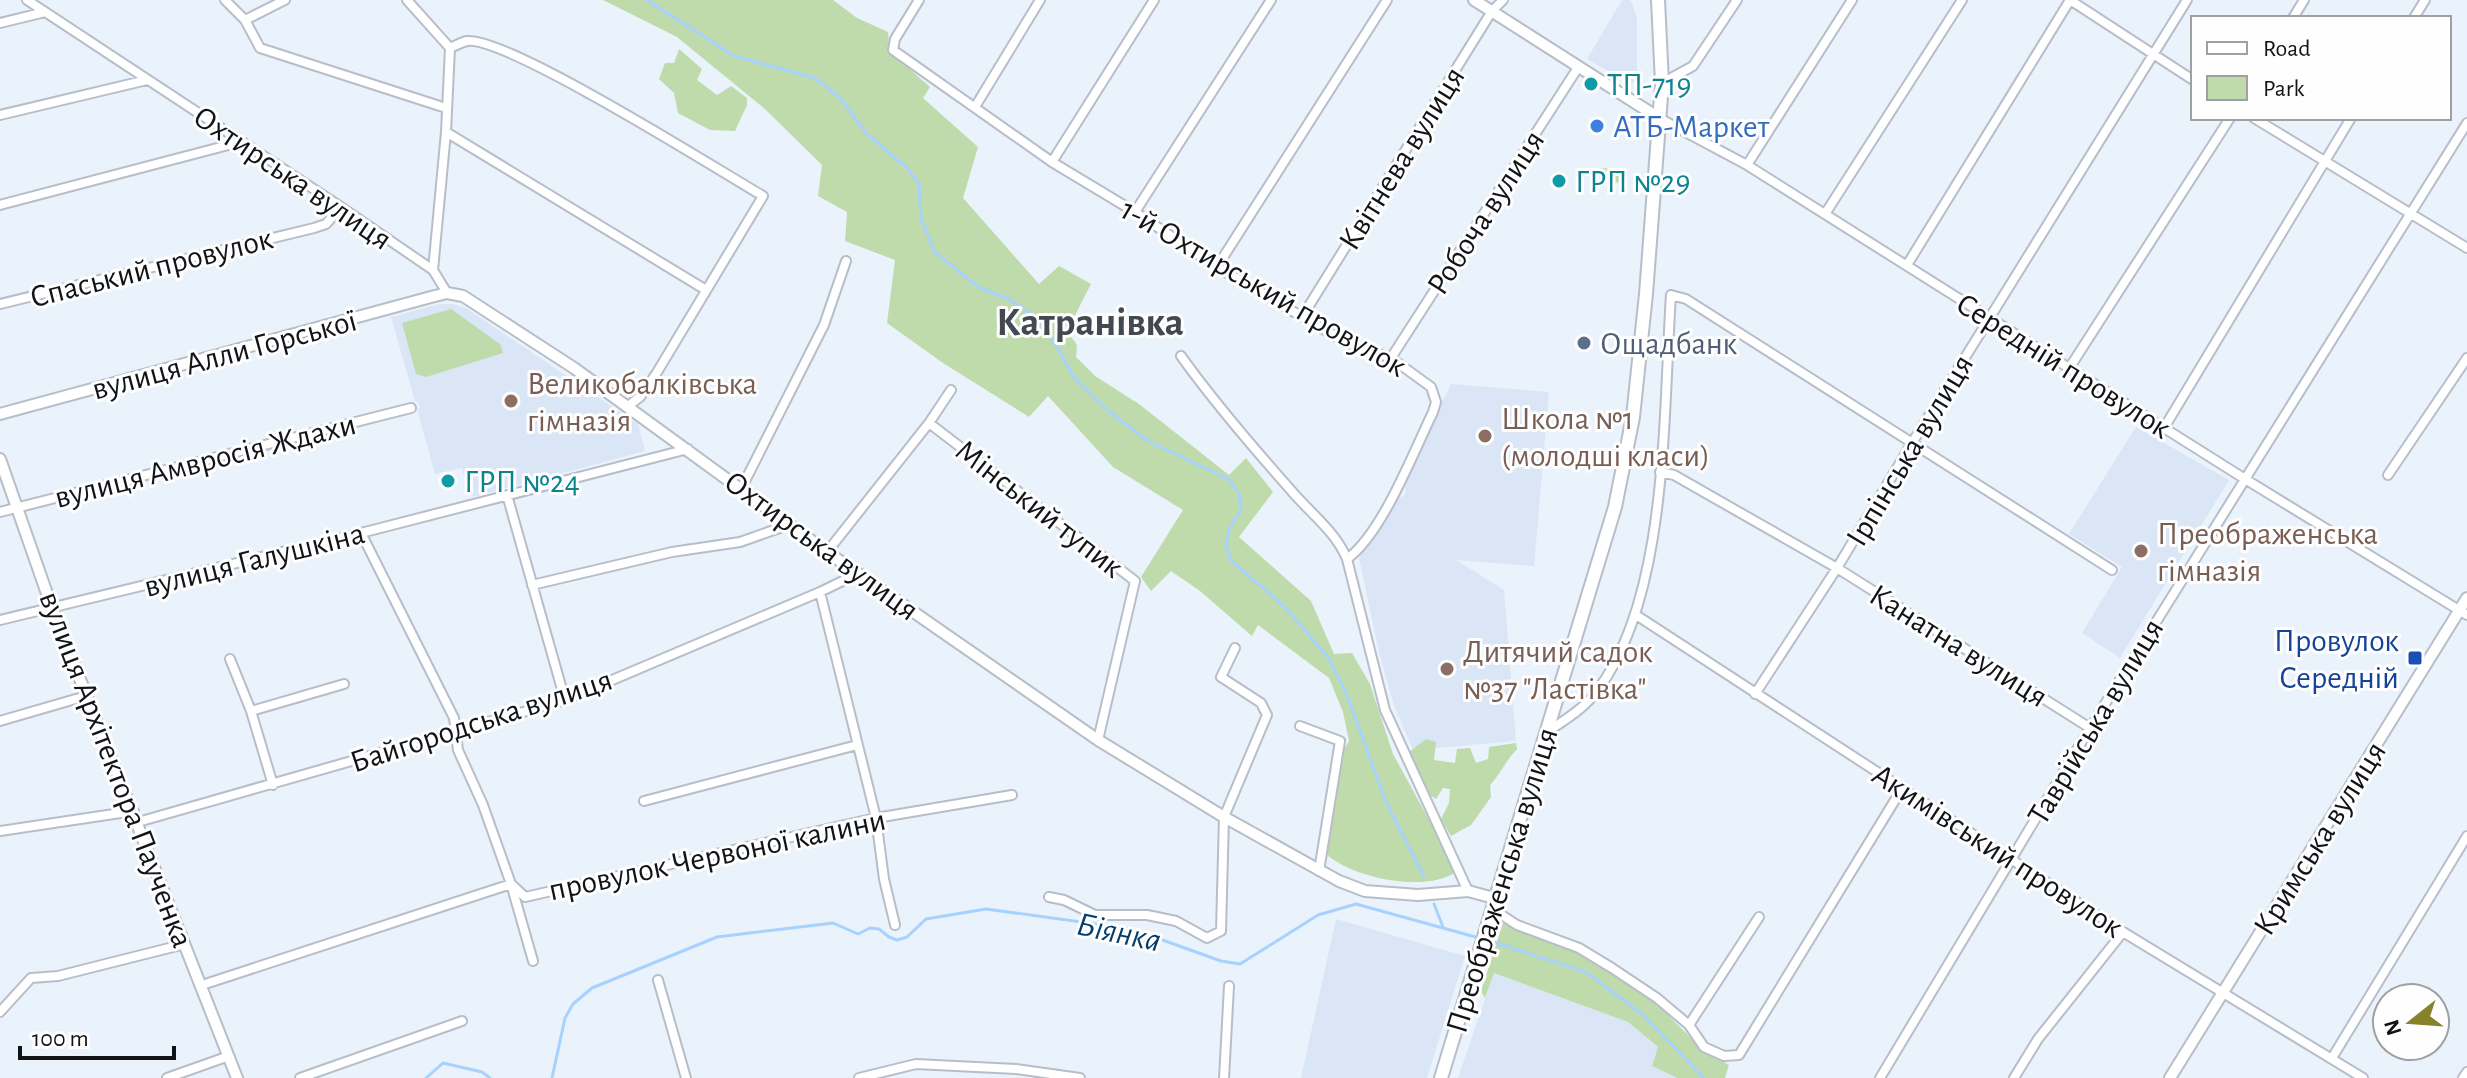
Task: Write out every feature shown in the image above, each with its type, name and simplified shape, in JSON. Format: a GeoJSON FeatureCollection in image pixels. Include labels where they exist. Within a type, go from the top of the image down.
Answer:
{"type":"FeatureCollection","features":[{"type":"Feature","properties":{"kind":"main road","name":"Преображенська вулиця"},"geometry":{"type":"LineString","coordinates":[[1441,1078],[1615,507],[1633,417],[1646,294],[1662,83],[1658,0]]}},
{"type":"Feature","properties":{"kind":"street","name":"Охтирська вулиця"},"geometry":{"type":"LineString","coordinates":[[27,0],[433,270],[447,293],[463,296],[628,406],[827,552],[1098,740],[1319,871],[1365,891],[1418,895],[1468,891],[1491,909]]}},
{"type":"Feature","properties":{"kind":"street"},"geometry":{"type":"LineString","coordinates":[[225,0],[245,20],[260,48],[446,108]]}},
{"type":"Feature","properties":{"kind":"street"},"geometry":{"type":"LineString","coordinates":[[245,20],[285,0]]}},
{"type":"Feature","properties":{"kind":"street"},"geometry":{"type":"LineString","coordinates":[[407,0],[450,48],[446,132],[433,270]]}},
{"type":"Feature","properties":{"kind":"street","name":"1-й Охтирський провулок"},"geometry":{"type":"LineString","coordinates":[[919,0],[895,39],[893,50],[1052,162],[1217,267],[1347,343],[1391,358],[1431,387],[1436,402],[1395,489],[1360,550],[1347,559]]}},
{"type":"Feature","properties":{"kind":"street"},"geometry":{"type":"LineString","coordinates":[[975,107],[1040,0]]}},
{"type":"Feature","properties":{"kind":"street"},"geometry":{"type":"LineString","coordinates":[[1052,162],[1154,0]]}},
{"type":"Feature","properties":{"kind":"street"},"geometry":{"type":"LineString","coordinates":[[1135,212],[1271,0]]}},
{"type":"Feature","properties":{"kind":"street"},"geometry":{"type":"LineString","coordinates":[[1217,267],[1387,0]]}},
{"type":"Feature","properties":{"kind":"street"},"geometry":{"type":"LineString","coordinates":[[1474,0],[1659,118]]}},
{"type":"Feature","properties":{"kind":"street","name":"Квітнева вулиця"},"geometry":{"type":"LineString","coordinates":[[1302,317],[1492,11],[1503,0]]}},
{"type":"Feature","properties":{"kind":"street"},"geometry":{"type":"LineString","coordinates":[[1662,83],[1693,66],[1737,0]]}},
{"type":"Feature","properties":{"kind":"street"},"geometry":{"type":"LineString","coordinates":[[1747,165],[1852,0]]}},
{"type":"Feature","properties":{"kind":"street"},"geometry":{"type":"LineString","coordinates":[[1825,214],[1962,0]]}},
{"type":"Feature","properties":{"kind":"street"},"geometry":{"type":"LineString","coordinates":[[1907,265],[2070,0],[2191,79]]}},
{"type":"Feature","properties":{"kind":"street","name":"Ірпінська вулиця"},"geometry":{"type":"LineString","coordinates":[[1755,694],[1837,568],[2187,0]]}},
{"type":"Feature","properties":{"kind":"street"},"geometry":{"type":"LineString","coordinates":[[0,23],[45,12]]}},
{"type":"Feature","properties":{"kind":"street"},"geometry":{"type":"LineString","coordinates":[[450,48],[468,41],[495,48],[557,76],[763,196],[656,374],[640,397],[628,406]]}},
{"type":"Feature","properties":{"kind":"street","name":"Робоча вулиця"},"geometry":{"type":"LineString","coordinates":[[1391,358],[1579,66]]}},
{"type":"Feature","properties":{"kind":"street"},"geometry":{"type":"LineString","coordinates":[[0,115],[147,80]]}},
{"type":"Feature","properties":{"kind":"street","name":"Середній провулок"},"geometry":{"type":"LineString","coordinates":[[1659,118],[1747,165],[2463,613]]}},
{"type":"Feature","properties":{"kind":"street"},"geometry":{"type":"LineString","coordinates":[[2070,367],[2229,120]]}},
{"type":"Feature","properties":{"kind":"street"},"geometry":{"type":"LineString","coordinates":[[2257,120],[2467,248]]}},
{"type":"Feature","properties":{"kind":"street"},"geometry":{"type":"LineString","coordinates":[[2164,428],[2350,120]]}},
{"type":"Feature","properties":{"kind":"street","name":"Таврійська вулиця"},"geometry":{"type":"LineString","coordinates":[[1880,1078],[2090,728],[2467,123]]}},
{"type":"Feature","properties":{"kind":"street"},"geometry":{"type":"LineString","coordinates":[[446,132],[706,290]]}},
{"type":"Feature","properties":{"kind":"street"},"geometry":{"type":"LineString","coordinates":[[0,205],[240,142]]}},
{"type":"Feature","properties":{"kind":"street","name":"Спаський провулок"},"geometry":{"type":"LineString","coordinates":[[0,304],[314,228],[326,224],[341,207]]}},
{"type":"Feature","properties":{"kind":"street"},"geometry":{"type":"LineString","coordinates":[[741,489],[824,325],[846,261]]}},
{"type":"Feature","properties":{"kind":"street","name":"вулиця Алли Горської"},"geometry":{"type":"LineString","coordinates":[[0,414],[447,293]]}},
{"type":"Feature","properties":{"kind":"street"},"geometry":{"type":"LineString","coordinates":[[1546,733],[1578,711],[1596,692],[1617,660],[1636,615],[1656,513],[1671,295],[1686,299],[2112,570]]}},
{"type":"Feature","properties":{"kind":"street"},"geometry":{"type":"LineString","coordinates":[[1181,356],[1272,467],[1339,540],[1347,559],[1385,710],[1468,891]]}},
{"type":"Feature","properties":{"kind":"street"},"geometry":{"type":"LineString","coordinates":[[2388,475],[2467,358]]}},
{"type":"Feature","properties":{"kind":"street"},"geometry":{"type":"LineString","coordinates":[[827,552],[929,423],[951,390]]}},
{"type":"Feature","properties":{"kind":"street","name":"вулиця Амвросія Ждахи"},"geometry":{"type":"LineString","coordinates":[[0,512],[411,408]]}},
{"type":"Feature","properties":{"kind":"street","name":"Мінський тупик"},"geometry":{"type":"LineString","coordinates":[[929,423],[1135,581],[1098,740]]}},
{"type":"Feature","properties":{"kind":"street","name":"вулиця Галушкіна"},"geometry":{"type":"LineString","coordinates":[[0,620],[361,533],[688,449]]}},
{"type":"Feature","properties":{"kind":"street","name":"вулиця Архітектора Паученка"},"geometry":{"type":"LineString","coordinates":[[0,459],[52,608],[237,1078]]}},
{"type":"Feature","properties":{"kind":"street","name":"Канатна вулиця"},"geometry":{"type":"LineString","coordinates":[[1660,472],[1674,475],[1837,568],[2090,728]]}},
{"type":"Feature","properties":{"kind":"street"},"geometry":{"type":"LineString","coordinates":[[507,495],[565,700]]}},
{"type":"Feature","properties":{"kind":"street"},"geometry":{"type":"LineString","coordinates":[[532,585],[672,552],[740,542],[791,524]]}},
{"type":"Feature","properties":{"kind":"street"},"geometry":{"type":"LineString","coordinates":[[361,533],[454,718],[458,750],[483,805],[511,884],[533,961]]}},
{"type":"Feature","properties":{"kind":"street","name":"Байгородська вулиця"},"geometry":{"type":"LineString","coordinates":[[0,831],[136,817],[273,785],[565,700],[859,573]]}},
{"type":"Feature","properties":{"kind":"street"},"geometry":{"type":"LineString","coordinates":[[820,592],[876,818],[884,879],[895,925]]}},
{"type":"Feature","properties":{"kind":"street","name":"Кримська вулиця"},"geometry":{"type":"LineString","coordinates":[[2170,1078],[2463,613],[2467,598]]}},
{"type":"Feature","properties":{"kind":"street","name":"Акимівський провулок"},"geometry":{"type":"LineString","coordinates":[[1636,615],[2123,932],[2363,1078]]}},
{"type":"Feature","properties":{"kind":"street"},"geometry":{"type":"LineString","coordinates":[[1049,897],[1064,900],[1095,915],[1147,915],[1176,921],[1207,938],[1221,931],[1224,817],[1267,715],[1261,703],[1221,677],[1235,648]]}},
{"type":"Feature","properties":{"kind":"street"},"geometry":{"type":"LineString","coordinates":[[230,659],[251,711],[273,785]]}},
{"type":"Feature","properties":{"kind":"street"},"geometry":{"type":"LineString","coordinates":[[251,711],[344,684]]}},
{"type":"Feature","properties":{"kind":"street"},"geometry":{"type":"LineString","coordinates":[[0,721],[86,696]]}},
{"type":"Feature","properties":{"kind":"street"},"geometry":{"type":"LineString","coordinates":[[1300,726],[1340,741],[1319,871]]}},
{"type":"Feature","properties":{"kind":"street"},"geometry":{"type":"LineString","coordinates":[[644,801],[857,745]]}},
{"type":"Feature","properties":{"kind":"street"},"geometry":{"type":"LineString","coordinates":[[1491,909],[1517,925],[1590,955],[1657,998],[1689,1025],[1704,1047],[1724,1056],[1739,1055],[1903,787]]}},
{"type":"Feature","properties":{"kind":"street","name":"провулок Червоної калини"},"geometry":{"type":"LineString","coordinates":[[202,985],[511,884],[525,897],[876,818],[1012,795]]}},
{"type":"Feature","properties":{"kind":"street"},"geometry":{"type":"LineString","coordinates":[[2332,1058],[2467,836]]}},
{"type":"Feature","properties":{"kind":"street"},"geometry":{"type":"LineString","coordinates":[[1689,1025],[1759,917]]}},
{"type":"Feature","properties":{"kind":"street"},"geometry":{"type":"LineString","coordinates":[[2014,1078],[2038,1039],[2123,932]]}},
{"type":"Feature","properties":{"kind":"street"},"geometry":{"type":"LineString","coordinates":[[0,1012],[31,978],[58,976],[185,944]]}},
{"type":"Feature","properties":{"kind":"street"},"geometry":{"type":"LineString","coordinates":[[658,980],[686,1078]]}},
{"type":"Feature","properties":{"kind":"street"},"geometry":{"type":"LineString","coordinates":[[1224,1078],[1229,986]]}},
{"type":"Feature","properties":{"kind":"street"},"geometry":{"type":"LineString","coordinates":[[300,1078],[462,1021]]}},
{"type":"Feature","properties":{"kind":"street"},"geometry":{"type":"LineString","coordinates":[[167,1078],[229,1056]]}},
{"type":"Feature","properties":{"kind":"street"},"geometry":{"type":"LineString","coordinates":[[859,1078],[916,1064],[1016,1069],[1080,1078]]}},
{"type":"Feature","properties":{"kind":"street"},"geometry":{"type":"LineString","coordinates":[[2463,1078],[2467,1072]]}},
{"type":"Feature","properties":{"kind":"shaded area"},"geometry":{"type":"Polygon","coordinates":[[[1622,0],[1630,0],[1637,20],[1637,81],[1629,83],[1587,59],[1622,0]]]}},
{"type":"Feature","properties":{"kind":"shaded area","name":"Великобалківська гімназія"},"geometry":{"type":"Polygon","coordinates":[[[440,304],[466,308],[638,424],[645,451],[473,497],[462,468],[435,474],[417,409],[420,408],[418,401],[415,401],[391,317],[440,304]]]}},
{"type":"Feature","properties":{"kind":"shaded area"},"geometry":{"type":"Polygon","coordinates":[[[1451,384],[1549,392],[1534,566],[1456,560],[1504,590],[1516,741],[1413,750],[1394,706],[1359,558],[1394,499],[1404,496],[1403,480],[1451,384]]]}},
{"type":"Feature","properties":{"kind":"shaded area","name":"Преображенська гімназія"},"geometry":{"type":"Polygon","coordinates":[[[2136,427],[2229,480],[2120,658],[2082,633],[2122,567],[2069,534],[2136,427]]]}},
{"type":"Feature","properties":{"kind":"shaded area"},"geometry":{"type":"Polygon","coordinates":[[[1336,919],[1465,956],[1427,1078],[1301,1078],[1336,919]]]}},
{"type":"Feature","properties":{"kind":"shaded area"},"geometry":{"type":"Polygon","coordinates":[[[1494,973],[1628,1022],[1658,1047],[1652,1066],[1677,1078],[1458,1078],[1494,973]]]}},
{"type":"Feature","properties":{"kind":"green space"},"geometry":{"type":"Polygon","coordinates":[[[603,0],[833,0],[857,18],[888,32],[890,52],[930,87],[923,98],[978,147],[963,198],[1039,284],[1059,266],[1091,284],[1067,331],[1077,345],[1076,357],[1095,376],[1139,404],[1229,475],[1246,458],[1273,492],[1239,537],[1311,601],[1334,654],[1352,653],[1370,684],[1393,754],[1457,871],[1444,878],[1427,881],[1390,880],[1352,870],[1325,853],[1342,753],[1349,741],[1343,712],[1329,678],[1258,625],[1252,636],[1200,591],[1171,571],[1151,591],[1141,577],[1183,510],[1113,467],[1048,396],[1029,417],[943,363],[887,323],[895,260],[845,241],[847,212],[818,196],[822,165],[766,110],[677,37],[603,0]]]}},
{"type":"Feature","properties":{"kind":"green space"},"geometry":{"type":"Polygon","coordinates":[[[679,49],[702,69],[697,80],[717,95],[731,86],[747,98],[735,131],[710,130],[678,113],[674,93],[659,79],[665,63],[674,63],[679,49]]]}},
{"type":"Feature","properties":{"kind":"green space"},"geometry":{"type":"Polygon","coordinates":[[[1600,168],[1624,170],[1623,183],[1599,181],[1600,168]]]}},
{"type":"Feature","properties":{"kind":"green space"},"geometry":{"type":"Polygon","coordinates":[[[451,309],[500,344],[503,353],[426,377],[416,374],[402,323],[451,309]]]}},
{"type":"Feature","properties":{"kind":"green space"},"geometry":{"type":"Polygon","coordinates":[[[1426,739],[1436,742],[1434,760],[1455,763],[1457,749],[1470,748],[1476,763],[1488,759],[1489,747],[1516,743],[1517,749],[1490,785],[1491,797],[1471,825],[1451,836],[1441,819],[1449,803],[1450,789],[1443,788],[1436,799],[1427,793],[1409,752],[1426,739]]]}},
{"type":"Feature","properties":{"kind":"green space"},"geometry":{"type":"Polygon","coordinates":[[[1504,920],[1577,952],[1651,998],[1705,1052],[1729,1065],[1725,1078],[1677,1078],[1652,1066],[1658,1047],[1628,1022],[1494,973],[1485,998],[1481,991],[1504,920]]]}},
{"type":"Feature","properties":{"kind":"waterway"},"geometry":{"type":"LineString","coordinates":[[647,0],[734,56],[815,78],[840,98],[866,133],[906,167],[919,183],[921,218],[934,251],[978,287],[1007,298],[1035,316],[1075,379],[1111,413],[1148,441],[1230,480],[1239,494],[1241,510],[1229,529],[1226,545],[1231,561],[1283,605],[1328,657],[1346,693],[1387,804],[1424,877]]}},
{"type":"Feature","properties":{"kind":"waterway","name":"Біянка"},"geometry":{"type":"LineString","coordinates":[[552,1078],[565,1018],[573,1004],[592,988],[717,937],[833,923],[858,934],[870,928],[879,929],[897,940],[907,937],[926,919],[986,909],[1132,929],[1221,961],[1240,964],[1318,915],[1356,904],[1479,938]]}},
{"type":"Feature","properties":{"kind":"waterway"},"geometry":{"type":"LineString","coordinates":[[1434,904],[1443,927]]}},
{"type":"Feature","properties":{"kind":"waterway","name":"Біянка"},"geometry":{"type":"LineString","coordinates":[[1487,940],[1586,972],[1642,1014],[1704,1078]]}},
{"type":"Feature","properties":{"kind":"waterway","name":"Біянка"},"geometry":{"type":"LineString","coordinates":[[426,1078],[443,1063],[482,1072],[490,1078]]}},
{"type":"Feature","properties":{"kind":"place","name":"ТП-719"},"geometry":{"type":"Point","coordinates":[1591,84]}},
{"type":"Feature","properties":{"kind":"place","name":"АТБ-Маркет"},"geometry":{"type":"Point","coordinates":[1597,126]}},
{"type":"Feature","properties":{"kind":"place","name":"ГРП №29"},"geometry":{"type":"Point","coordinates":[1559,181]}},
{"type":"Feature","properties":{"kind":"place","name":"Ощадбанк"},"geometry":{"type":"Point","coordinates":[1584,343]}},
{"type":"Feature","properties":{"kind":"place","name":"Великобалківська гімназія"},"geometry":{"type":"Point","coordinates":[511,401]}},
{"type":"Feature","properties":{"kind":"place","name":"Школа №1 (молодші класи)"},"geometry":{"type":"Point","coordinates":[1485,436]}},
{"type":"Feature","properties":{"kind":"place","name":"ГРП №24"},"geometry":{"type":"Point","coordinates":[448,481]}},
{"type":"Feature","properties":{"kind":"place","name":"Преображенська гімназія"},"geometry":{"type":"Point","coordinates":[2141,551]}},
{"type":"Feature","properties":{"kind":"place","name":"Провулок Середній"},"geometry":{"type":"Point","coordinates":[2415,658]}},
{"type":"Feature","properties":{"kind":"place","name":"Дитячий садок №37 \"Ластівка\""},"geometry":{"type":"Point","coordinates":[1447,669]}},
{"type":"Feature","properties":{"kind":"district","name":"Катранівка"},"geometry":{"type":"Point","coordinates":[1090,321]}}]}
